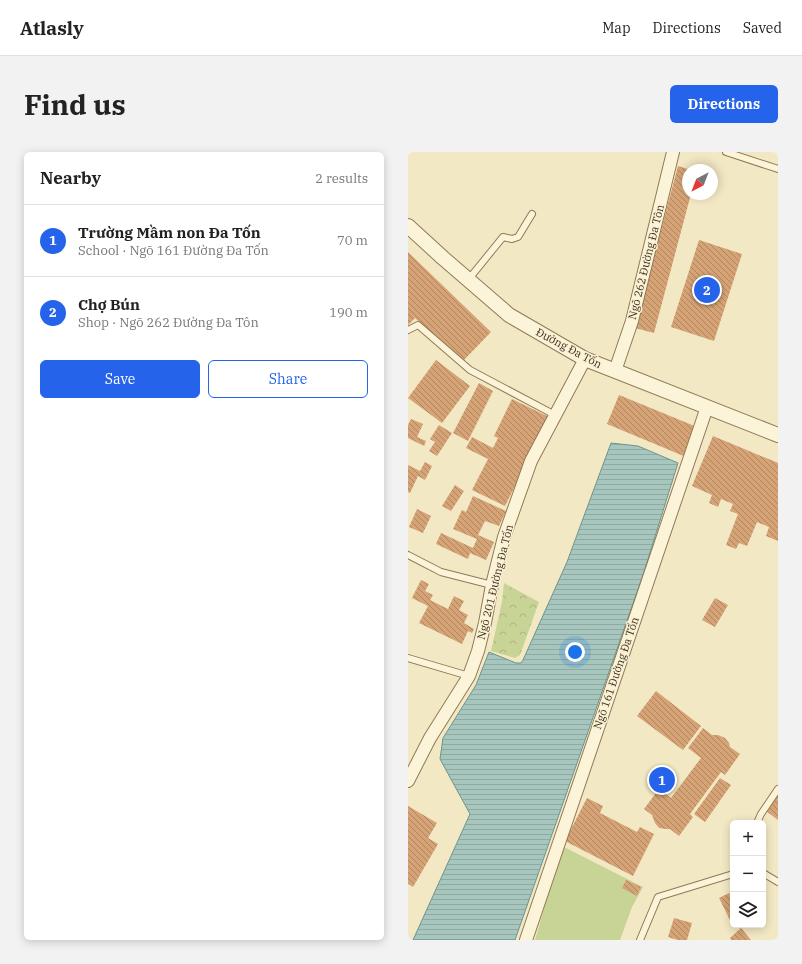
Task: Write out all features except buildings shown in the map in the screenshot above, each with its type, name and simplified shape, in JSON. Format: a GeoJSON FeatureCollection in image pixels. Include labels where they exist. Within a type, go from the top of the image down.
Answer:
{"type":"FeatureCollection","features":[{"type":"Feature","properties":{"kind":"street","name":"Ngõ 262 Đường Đa Tôn"},"geometry":{"type":"LineString","coordinates":[[615,371],[632,321],[673,152]]}},
{"type":"Feature","properties":{"kind":"street","name":"Đường Đa Tốn"},"geometry":{"type":"LineString","coordinates":[[408,226],[509,315],[585,359],[778,435]]}},
{"type":"Feature","properties":{"kind":"street","name":"Ngõ 201 Đường Đa Tốn"},"geometry":{"type":"LineString","coordinates":[[408,781],[430,738],[469,676],[478,651],[485,623],[492,585],[504,536],[531,460],[585,359]]}},
{"type":"Feature","properties":{"kind":"street","name":"Ngõ 161 Đường Đa Tốn"},"geometry":{"type":"LineString","coordinates":[[526,940],[707,407]]}},
{"type":"Feature","properties":{"kind":"lane"},"geometry":{"type":"LineString","coordinates":[[726,152],[778,169]]}},
{"type":"Feature","properties":{"kind":"lane"},"geometry":{"type":"LineString","coordinates":[[468,280],[503,237],[512,239],[518,237],[532,214]]}},
{"type":"Feature","properties":{"kind":"lane"},"geometry":{"type":"LineString","coordinates":[[408,330],[418,325],[470,370],[556,415]]}},
{"type":"Feature","properties":{"kind":"lane"},"geometry":{"type":"LineString","coordinates":[[408,555],[441,572],[492,585]]}},
{"type":"Feature","properties":{"kind":"lane"},"geometry":{"type":"LineString","coordinates":[[408,658],[469,676]]}},
{"type":"Feature","properties":{"kind":"lane"},"geometry":{"type":"LineString","coordinates":[[758,820],[778,788]]}},
{"type":"Feature","properties":{"kind":"lane"},"geometry":{"type":"LineString","coordinates":[[640,940],[658,898],[730,875]]}},
{"type":"Feature","properties":{"kind":"lane"},"geometry":{"type":"LineString","coordinates":[[766,876],[778,882]]}},
{"type":"Feature","properties":{"kind":"green space"},"geometry":{"type":"Polygon","coordinates":[[[504,583],[539,602],[520,655],[515,658],[491,651],[502,602],[504,583]]]}},
{"type":"Feature","properties":{"kind":"green space"},"geometry":{"type":"Polygon","coordinates":[[[562,846],[643,887],[632,907],[620,940],[535,940],[562,846]]]}},
{"type":"Feature","properties":{"kind":"water"},"geometry":{"type":"Polygon","coordinates":[[[611,443],[638,446],[678,463],[643,575],[515,940],[413,940],[470,814],[440,759],[443,738],[476,685],[489,652],[516,663],[521,663],[523,660],[567,562],[611,443]]]}},
{"type":"Feature","properties":{"kind":"place","name":"Chợ Bún"},"geometry":{"type":"Point","coordinates":[707,290]}},
{"type":"Feature","properties":{"kind":"place","name":"Trường Mầm non Đa Tốn"},"geometry":{"type":"Point","coordinates":[662,780]}}]}
